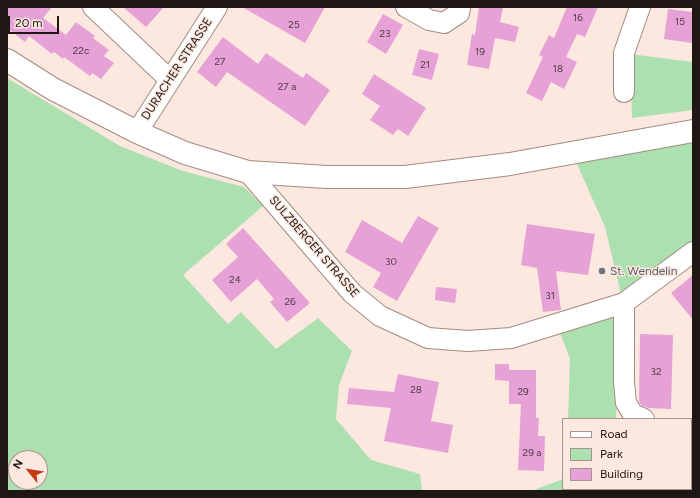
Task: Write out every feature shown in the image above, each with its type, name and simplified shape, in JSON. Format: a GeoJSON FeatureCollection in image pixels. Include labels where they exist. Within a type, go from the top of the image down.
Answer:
{"type":"FeatureCollection","features":[{"type":"Feature","properties":{"kind":"street"},"geometry":{"type":"LineString","coordinates":[[93,7],[170,80]]}},
{"type":"Feature","properties":{"kind":"street","name":"DURACHER STRASSE"},"geometry":{"type":"LineString","coordinates":[[137,132],[217,7]]}},
{"type":"Feature","properties":{"kind":"street"},"geometry":{"type":"LineString","coordinates":[[406,7],[430,20],[444,23],[459,14],[460,7]]}},
{"type":"Feature","properties":{"kind":"street"},"geometry":{"type":"LineString","coordinates":[[624,92],[624,53],[640,7]]}},
{"type":"Feature","properties":{"kind":"street"},"geometry":{"type":"LineString","coordinates":[[7,60],[53,89],[137,132],[185,153],[248,172],[327,177],[405,177],[510,164],[693,131]]}},
{"type":"Feature","properties":{"kind":"street","name":"SULZBERGER STRASSE"},"geometry":{"type":"LineString","coordinates":[[248,172],[352,293],[380,316],[428,338],[468,341],[511,338],[624,303],[693,252]]}},
{"type":"Feature","properties":{"kind":"street"},"geometry":{"type":"LineString","coordinates":[[624,303],[624,382],[626,403],[633,414],[642,418]]}},
{"type":"Feature","properties":{"kind":"green space"},"geometry":{"type":"Polygon","coordinates":[[[630,54],[693,62],[693,110],[632,118],[630,54]]]}},
{"type":"Feature","properties":{"kind":"green space"},"geometry":{"type":"Polygon","coordinates":[[[7,78],[120,146],[183,171],[244,187],[263,206],[183,275],[228,324],[241,312],[276,349],[318,318],[352,351],[339,385],[336,419],[371,460],[420,474],[422,491],[7,491],[7,78]]]}},
{"type":"Feature","properties":{"kind":"green space"},"geometry":{"type":"Polygon","coordinates":[[[693,142],[693,248],[622,299],[605,227],[576,162],[693,142]]]}},
{"type":"Feature","properties":{"kind":"green space"},"geometry":{"type":"Polygon","coordinates":[[[618,311],[616,418],[568,418],[570,359],[558,328],[618,311]]]}},
{"type":"Feature","properties":{"kind":"green space"},"geometry":{"type":"Polygon","coordinates":[[[562,479],[562,490],[605,490],[605,491],[531,491],[562,479]]]}},
{"type":"Feature","properties":{"kind":"building"},"geometry":{"type":"Polygon","coordinates":[[[7,7],[52,7],[43,18],[66,35],[76,22],[95,36],[93,38],[109,50],[104,56],[114,63],[101,79],[92,73],[90,76],[64,57],[63,59],[54,52],[52,54],[29,36],[25,42],[7,28],[7,7]]]}},
{"type":"Feature","properties":{"kind":"building"},"geometry":{"type":"Polygon","coordinates":[[[123,7],[164,7],[146,27],[123,7]]]}},
{"type":"Feature","properties":{"kind":"building"},"geometry":{"type":"Polygon","coordinates":[[[242,7],[325,7],[305,43],[242,7]]]}},
{"type":"Feature","properties":{"kind":"building"},"geometry":{"type":"Polygon","coordinates":[[[479,7],[503,7],[500,22],[519,27],[515,42],[495,38],[489,69],[467,65],[472,34],[475,35],[479,7]]]}},
{"type":"Feature","properties":{"kind":"building"},"geometry":{"type":"Polygon","coordinates":[[[567,7],[598,7],[585,37],[577,34],[566,57],[577,62],[564,89],[551,82],[542,101],[526,93],[543,57],[539,55],[549,35],[554,38],[567,7]]]}},
{"type":"Feature","properties":{"kind":"building"},"geometry":{"type":"Polygon","coordinates":[[[668,9],[693,12],[692,43],[664,39],[668,9]]]}},
{"type":"Feature","properties":{"kind":"building"},"geometry":{"type":"Polygon","coordinates":[[[383,14],[403,25],[386,54],[367,42],[383,14]]]}},
{"type":"Feature","properties":{"kind":"building"},"geometry":{"type":"Polygon","coordinates":[[[223,37],[258,64],[266,53],[303,78],[306,73],[330,90],[305,126],[227,72],[216,87],[197,72],[223,37]]]}},
{"type":"Feature","properties":{"kind":"building"},"geometry":{"type":"Polygon","coordinates":[[[419,49],[439,54],[432,80],[412,75],[419,49]]]}},
{"type":"Feature","properties":{"kind":"building"},"geometry":{"type":"Polygon","coordinates":[[[374,74],[426,108],[408,136],[398,129],[393,135],[370,120],[380,106],[362,94],[374,74]]]}},
{"type":"Feature","properties":{"kind":"building"},"geometry":{"type":"Polygon","coordinates":[[[418,216],[439,228],[397,301],[373,287],[381,273],[345,252],[362,220],[402,243],[418,216]]]}},
{"type":"Feature","properties":{"kind":"building"},"geometry":{"type":"Polygon","coordinates":[[[527,224],[595,234],[588,275],[556,271],[561,310],[543,312],[537,268],[521,265],[527,224]]]}},
{"type":"Feature","properties":{"kind":"building"},"geometry":{"type":"Polygon","coordinates":[[[243,228],[310,303],[287,322],[270,302],[274,299],[257,279],[231,302],[212,280],[238,257],[226,244],[243,228]]]}},
{"type":"Feature","properties":{"kind":"building"},"geometry":{"type":"Polygon","coordinates":[[[693,275],[693,320],[671,293],[693,275]]]}},
{"type":"Feature","properties":{"kind":"building"},"geometry":{"type":"Polygon","coordinates":[[[436,287],[457,289],[455,303],[435,300],[436,287]]]}},
{"type":"Feature","properties":{"kind":"building"},"geometry":{"type":"Polygon","coordinates":[[[640,334],[673,335],[671,409],[648,408],[641,405],[639,401],[640,334]]]}},
{"type":"Feature","properties":{"kind":"building"},"geometry":{"type":"Polygon","coordinates":[[[495,364],[509,364],[509,370],[536,370],[536,418],[539,418],[538,436],[545,436],[544,471],[518,470],[521,404],[509,404],[509,381],[495,380],[495,364]]]}},
{"type":"Feature","properties":{"kind":"building"},"geometry":{"type":"Polygon","coordinates":[[[398,374],[439,382],[431,421],[453,425],[448,453],[384,441],[391,408],[347,404],[349,388],[394,392],[398,374]]]}},
{"type":"Feature","properties":{"kind":"place","name":"St. Wendelin"},"geometry":{"type":"Point","coordinates":[602,271]}}]}
